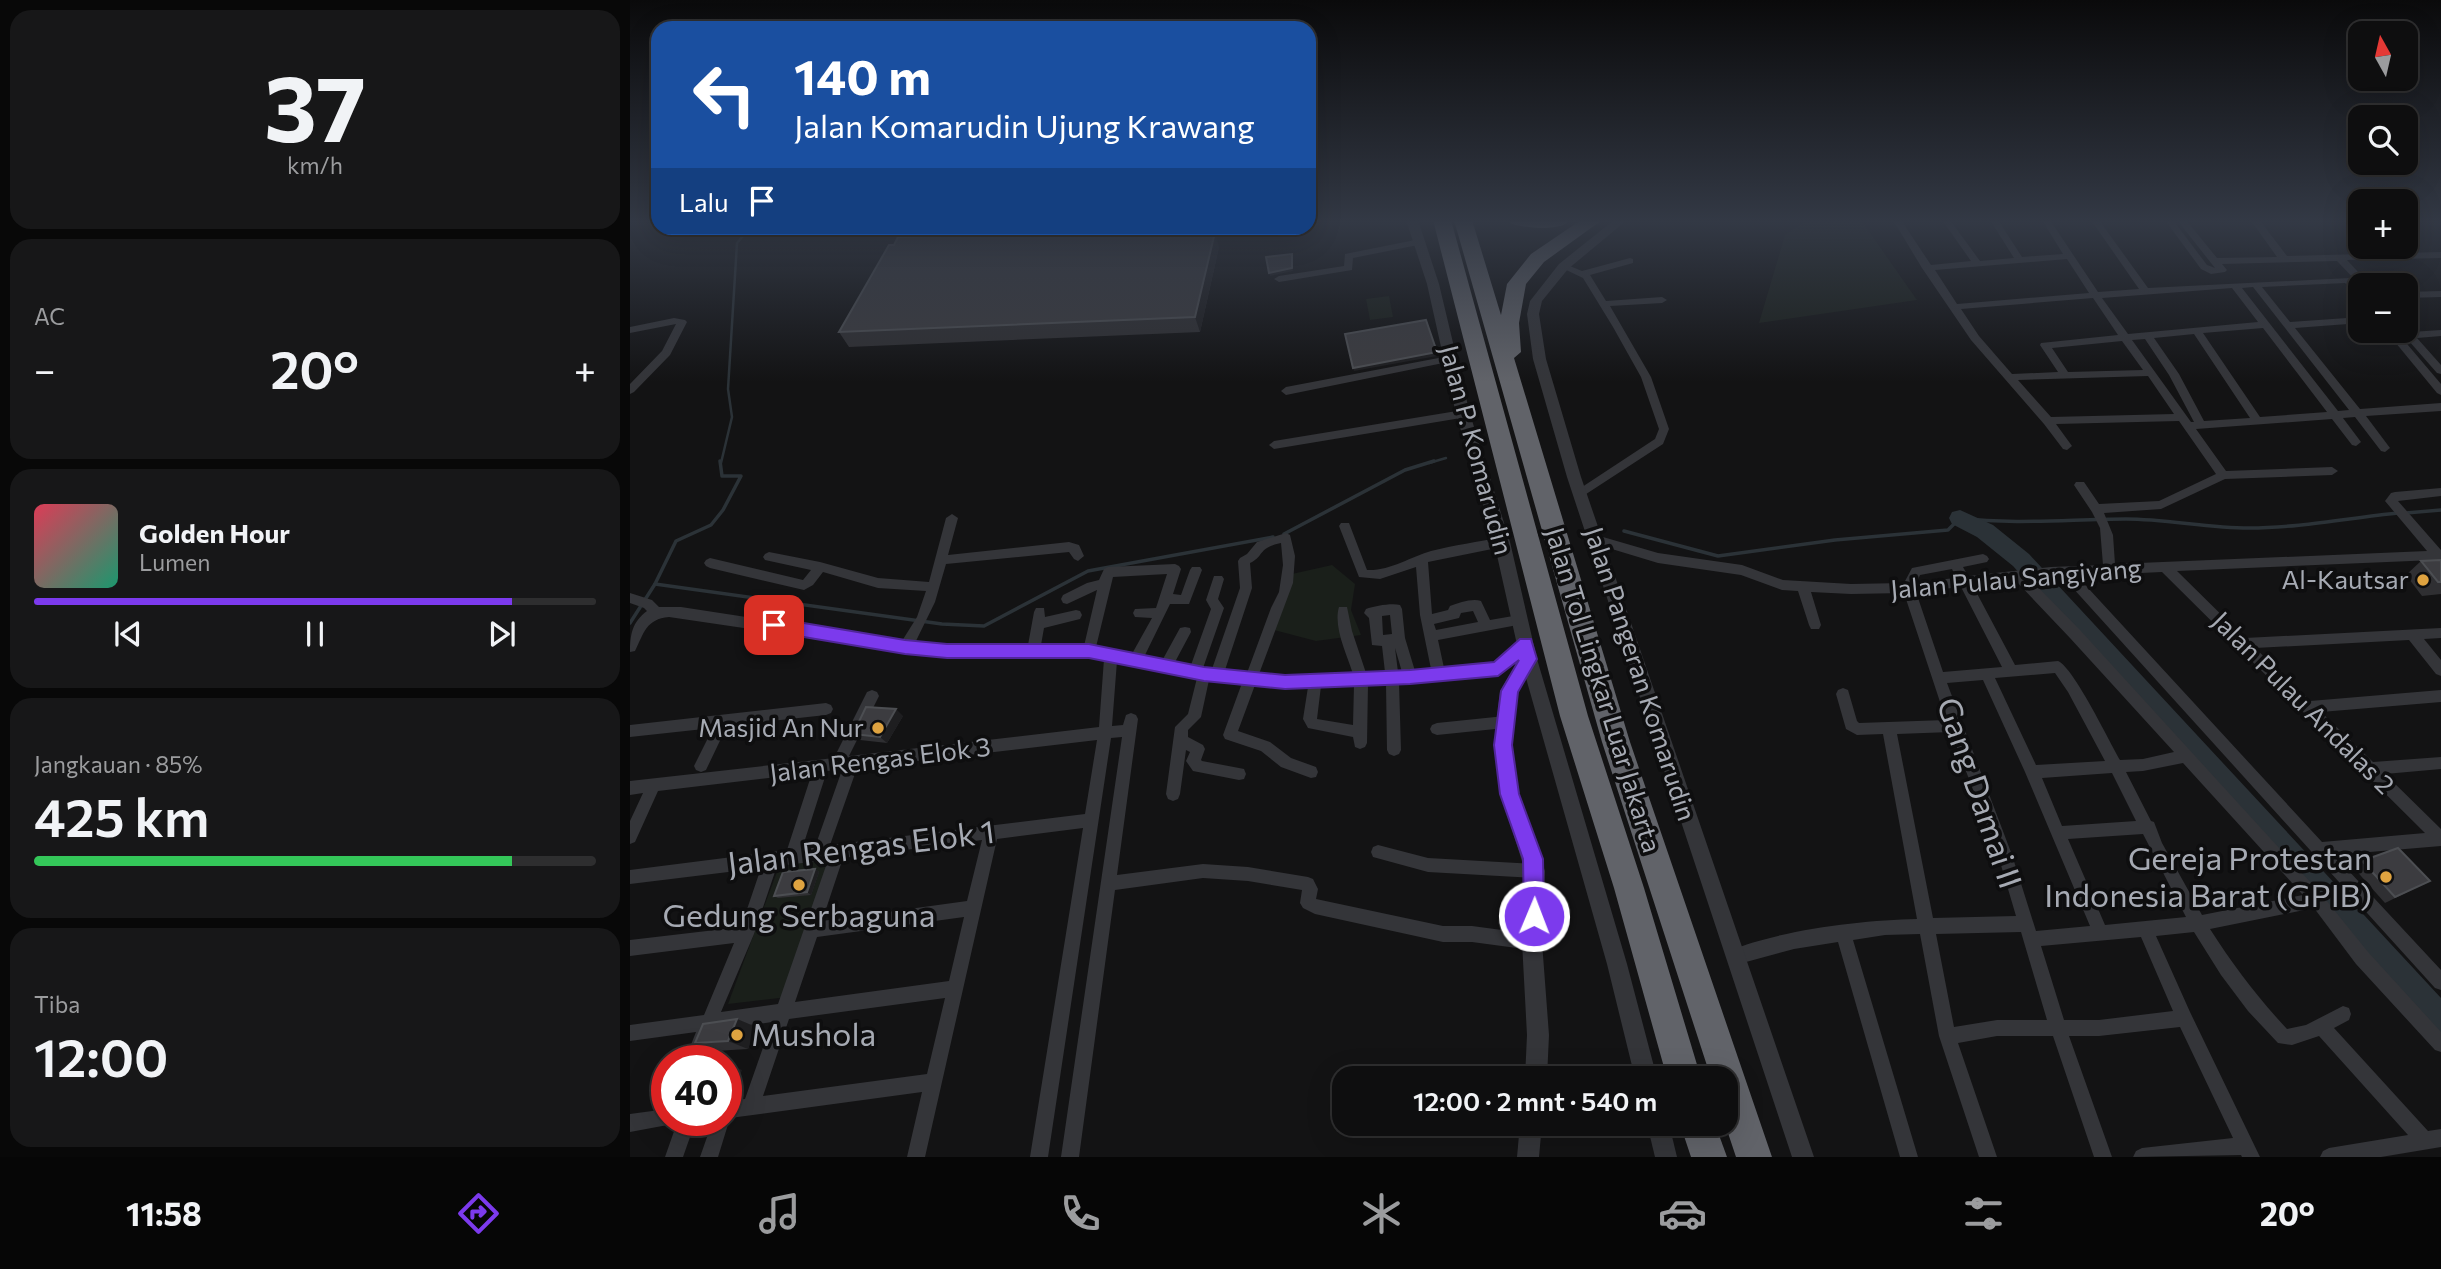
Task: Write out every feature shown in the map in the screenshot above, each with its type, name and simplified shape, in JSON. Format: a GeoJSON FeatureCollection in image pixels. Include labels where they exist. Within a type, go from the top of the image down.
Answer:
{"type":"FeatureCollection","features":[{"type":"Feature","properties":{"kind":"highway"},"geometry":{"type":"LineString","coordinates":[[1449,274],[1470,330]]}},
{"type":"Feature","properties":{"kind":"highway","name":"Jalan Tol Lingkar Luar Jakarta"},"geometry":{"type":"LineString","coordinates":[[1456,274],[1574,716],[1681,1066]]}},
{"type":"Feature","properties":{"kind":"highway","name":"Jalan Tol Lingkar Luar Jakarta"},"geometry":{"type":"LineString","coordinates":[[1479,274],[1616,741],[1754,1157]]}},
{"type":"Feature","properties":{"kind":"highway"},"geometry":{"type":"LineString","coordinates":[[1521,274],[1513,290],[1510,338],[1521,415]]}},
{"type":"Feature","properties":{"kind":"highway"},"geometry":{"type":"LineString","coordinates":[[1703,1136],[1709,1157]]}},
{"type":"Feature","properties":{"kind":"street"},"geometry":{"type":"LineString","coordinates":[[1279,279],[1311,274]]}},
{"type":"Feature","properties":{"kind":"street","name":"Jalan P. Komarudin"},"geometry":{"type":"LineString","coordinates":[[1430,274],[1463,414],[1502,542],[1527,652]]}},
{"type":"Feature","properties":{"kind":"street","name":"Jalan Pangeran Komarudin"},"geometry":{"type":"LineString","coordinates":[[1559,274],[1536,299],[1532,316],[1545,377],[1580,495],[1803,1157]]}},
{"type":"Feature","properties":{"kind":"street"},"geometry":{"type":"LineString","coordinates":[[1580,495],[1659,440],[1664,429],[1646,377],[1589,281],[1581,274]]}},
{"type":"Feature","properties":{"kind":"street"},"geometry":{"type":"LineString","coordinates":[[1931,274],[1953,307],[2067,446]]}},
{"type":"Feature","properties":{"kind":"street"},"geometry":{"type":"LineString","coordinates":[[2081,274],[2151,373],[2191,423],[2223,475]]}},
{"type":"Feature","properties":{"kind":"street"},"geometry":{"type":"LineString","coordinates":[[2134,274],[2145,290]]}},
{"type":"Feature","properties":{"kind":"street"},"geometry":{"type":"LineString","coordinates":[[1953,307],[2145,290],[2348,281]]}},
{"type":"Feature","properties":{"kind":"street"},"geometry":{"type":"LineString","coordinates":[[2255,284],[2385,448]]}},
{"type":"Feature","properties":{"kind":"street"},"geometry":{"type":"LineString","coordinates":[[2235,285],[2356,442]]}},
{"type":"Feature","properties":{"kind":"street"},"geometry":{"type":"LineString","coordinates":[[2418,295],[2441,294]]}},
{"type":"Feature","properties":{"kind":"street"},"geometry":{"type":"LineString","coordinates":[[1603,304],[1662,300]]}},
{"type":"Feature","properties":{"kind":"street"},"geometry":{"type":"LineString","coordinates":[[630,330],[674,321],[682,323],[666,353],[630,390]]}},
{"type":"Feature","properties":{"kind":"street"},"geometry":{"type":"LineString","coordinates":[[2288,324],[2348,321]]}},
{"type":"Feature","properties":{"kind":"street"},"geometry":{"type":"LineString","coordinates":[[2064,374],[2045,345],[2267,324]]}},
{"type":"Feature","properties":{"kind":"street"},"geometry":{"type":"LineString","coordinates":[[2197,331],[2257,420]]}},
{"type":"Feature","properties":{"kind":"street"},"geometry":{"type":"LineString","coordinates":[[2418,333],[2441,333]]}},
{"type":"Feature","properties":{"kind":"street"},"geometry":{"type":"LineString","coordinates":[[2147,335],[2174,374],[2191,423]]}},
{"type":"Feature","properties":{"kind":"street"},"geometry":{"type":"LineString","coordinates":[[2401,343],[2441,391]]}},
{"type":"Feature","properties":{"kind":"street"},"geometry":{"type":"LineString","coordinates":[[2416,343],[2441,371]]}},
{"type":"Feature","properties":{"kind":"street"},"geometry":{"type":"LineString","coordinates":[[1286,391],[1449,359]]}},
{"type":"Feature","properties":{"kind":"street"},"geometry":{"type":"LineString","coordinates":[[2010,377],[2151,373]]}},
{"type":"Feature","properties":{"kind":"street"},"geometry":{"type":"LineString","coordinates":[[2048,421],[2191,423],[2441,407]]}},
{"type":"Feature","properties":{"kind":"street"},"geometry":{"type":"LineString","coordinates":[[1273,445],[1463,414]]}},
{"type":"Feature","properties":{"kind":"street"},"geometry":{"type":"LineString","coordinates":[[2096,510],[2161,505],[2223,475],[2332,471]]}},
{"type":"Feature","properties":{"kind":"street"},"geometry":{"type":"LineString","coordinates":[[2080,485],[2105,526],[2108,538],[2105,556],[2110,569]]}},
{"type":"Feature","properties":{"kind":"street"},"geometry":{"type":"LineString","coordinates":[[2440,557],[2390,501],[2395,496],[2441,492]]}},
{"type":"Feature","properties":{"kind":"street"},"geometry":{"type":"LineString","coordinates":[[905,647],[915,635],[929,602],[953,519]]}},
{"type":"Feature","properties":{"kind":"street"},"geometry":{"type":"LineString","coordinates":[[1345,526],[1363,574],[1382,573],[1422,560],[1502,542]]}},
{"type":"Feature","properties":{"kind":"street"},"geometry":{"type":"LineString","coordinates":[[1206,673],[1232,637],[1245,588],[1244,561],[1252,557],[1254,549],[1261,544],[1286,538],[1289,554],[1282,601],[1277,608],[1230,735],[1265,746],[1286,763],[1311,772]]}},
{"type":"Feature","properties":{"kind":"street","name":"Jalan Pulau Sangiyang"},"geometry":{"type":"LineString","coordinates":[[1596,539],[1658,558],[1730,568],[1769,582],[1863,590],[2110,569],[2440,557]]}},
{"type":"Feature","properties":{"kind":"street"},"geometry":{"type":"LineString","coordinates":[[941,560],[1069,547],[1075,548],[1078,556]]}},
{"type":"Feature","properties":{"kind":"street"},"geometry":{"type":"LineString","coordinates":[[769,557],[820,567],[877,583],[934,587]]}},
{"type":"Feature","properties":{"kind":"street"},"geometry":{"type":"LineString","coordinates":[[1908,588],[1916,571],[1983,559]]}},
{"type":"Feature","properties":{"kind":"street"},"geometry":{"type":"LineString","coordinates":[[1422,560],[1427,617],[1439,674]]}},
{"type":"Feature","properties":{"kind":"street"},"geometry":{"type":"LineString","coordinates":[[710,563],[804,585],[820,567]]}},
{"type":"Feature","properties":{"kind":"street"},"geometry":{"type":"LineString","coordinates":[[1955,564],[2012,672]]}},
{"type":"Feature","properties":{"kind":"street","name":"Jalan Pulau Andalas 2"},"geometry":{"type":"LineString","coordinates":[[2165,567],[2441,839]]}},
{"type":"Feature","properties":{"kind":"street"},"geometry":{"type":"LineString","coordinates":[[1089,651],[1108,572],[1175,569],[1161,613],[1136,658]]}},
{"type":"Feature","properties":{"kind":"street"},"geometry":{"type":"LineString","coordinates":[[1166,599],[1185,600],[1195,570]]}},
{"type":"Feature","properties":{"kind":"street"},"geometry":{"type":"LineString","coordinates":[[2058,572],[2441,982]]}},
{"type":"Feature","properties":{"kind":"street"},"geometry":{"type":"LineString","coordinates":[[2021,575],[2317,900],[2362,958],[2441,1044]]}},
{"type":"Feature","properties":{"kind":"street"},"geometry":{"type":"LineString","coordinates":[[1173,794],[1182,727],[1194,717],[1206,673],[1218,608],[1212,600],[1218,579]]}},
{"type":"Feature","properties":{"kind":"street"},"geometry":{"type":"LineString","coordinates":[[1067,599],[1104,583]]}},
{"type":"Feature","properties":{"kind":"street"},"geometry":{"type":"LineString","coordinates":[[1803,587],[1815,625]]}},
{"type":"Feature","properties":{"kind":"street","name":"Gang Damai II"},"geometry":{"type":"LineString","coordinates":[[1908,588],[1955,726],[2005,855],[2027,932],[2103,1157]]}},
{"type":"Feature","properties":{"kind":"street"},"geometry":{"type":"LineString","coordinates":[[631,598],[652,608],[905,647],[962,652],[1034,649],[1089,651],[1206,673],[1315,682],[1410,677],[1498,668],[1527,652]]}},
{"type":"Feature","properties":{"kind":"street"},"geometry":{"type":"LineString","coordinates":[[1427,617],[1455,614],[1454,610],[1477,606],[1486,626]]}},
{"type":"Feature","properties":{"kind":"street"},"geometry":{"type":"LineString","coordinates":[[632,642],[652,608]]}},
{"type":"Feature","properties":{"kind":"street"},"geometry":{"type":"LineString","coordinates":[[1393,639],[1376,639],[1372,613],[1396,609],[1392,676],[1394,751]]}},
{"type":"Feature","properties":{"kind":"street"},"geometry":{"type":"LineString","coordinates":[[1315,682],[1310,719],[1313,724],[1359,737],[1361,678],[1346,631],[1343,611]]}},
{"type":"Feature","properties":{"kind":"street"},"geometry":{"type":"LineString","coordinates":[[1139,613],[1161,613]]}},
{"type":"Feature","properties":{"kind":"street"},"geometry":{"type":"LineString","coordinates":[[1034,649],[1040,618],[1076,615]]}},
{"type":"Feature","properties":{"kind":"street"},"geometry":{"type":"LineString","coordinates":[[1432,636],[1519,620]]}},
{"type":"Feature","properties":{"kind":"street"},"geometry":{"type":"LineString","coordinates":[[1166,665],[1185,632]]}},
{"type":"Feature","properties":{"kind":"street"},"geometry":{"type":"LineString","coordinates":[[2242,643],[2441,633]]}},
{"type":"Feature","properties":{"kind":"street"},"geometry":{"type":"LineString","coordinates":[[2412,635],[2441,670]]}},
{"type":"Feature","properties":{"kind":"street"},"geometry":{"type":"LineString","coordinates":[[1393,639],[1410,677]]}},
{"type":"Feature","properties":{"kind":"street"},"geometry":{"type":"LineString","coordinates":[[1527,652],[1509,691],[1503,745],[1506,778],[1535,871],[1532,942],[1538,1035],[1537,1066]]}},
{"type":"Feature","properties":{"kind":"street"},"geometry":{"type":"LineString","coordinates":[[1527,652],[1617,964],[1643,1066]]}},
{"type":"Feature","properties":{"kind":"street"},"geometry":{"type":"LineString","coordinates":[[1039,1157],[1105,733],[1111,656]]}},
{"type":"Feature","properties":{"kind":"street"},"geometry":{"type":"LineString","coordinates":[[1939,678],[2057,667],[2118,767],[2221,964],[2247,999],[2284,1037],[2292,1037],[2321,1026],[2343,1014]]}},
{"type":"Feature","properties":{"kind":"street"},"geometry":{"type":"LineString","coordinates":[[1987,675],[2032,772],[2100,932]]}},
{"type":"Feature","properties":{"kind":"street"},"geometry":{"type":"LineString","coordinates":[[1843,694],[1853,727],[1889,729],[1955,726]]}},
{"type":"Feature","properties":{"kind":"street"},"geometry":{"type":"LineString","coordinates":[[820,853],[845,765],[872,696]]}},
{"type":"Feature","properties":{"kind":"street"},"geometry":{"type":"LineString","coordinates":[[2307,707],[2441,696]]}},
{"type":"Feature","properties":{"kind":"street"},"geometry":{"type":"LineString","coordinates":[[630,731],[826,709]]}},
{"type":"Feature","properties":{"kind":"street"},"geometry":{"type":"LineString","coordinates":[[701,766],[723,721]]}},
{"type":"Feature","properties":{"kind":"street"},"geometry":{"type":"LineString","coordinates":[[1437,729],[1505,722]]}},
{"type":"Feature","properties":{"kind":"street","name":"Jalan Rengas Elok 3"},"geometry":{"type":"LineString","coordinates":[[630,788],[1105,733],[1130,725],[1109,883]]}},
{"type":"Feature","properties":{"kind":"street"},"geometry":{"type":"LineString","coordinates":[[1889,729],[1947,1036],[1988,1157]]}},
{"type":"Feature","properties":{"kind":"street"},"geometry":{"type":"LineString","coordinates":[[1180,740],[1198,749],[1193,761],[1198,767],[1239,774]]}},
{"type":"Feature","properties":{"kind":"street"},"geometry":{"type":"LineString","coordinates":[[2032,772],[2118,767],[2186,756]]}},
{"type":"Feature","properties":{"kind":"street"},"geometry":{"type":"LineString","coordinates":[[2368,769],[2441,763]]}},
{"type":"Feature","properties":{"kind":"street"},"geometry":{"type":"LineString","coordinates":[[792,857],[821,767]]}},
{"type":"Feature","properties":{"kind":"street"},"geometry":{"type":"LineString","coordinates":[[630,837],[653,786]]}},
{"type":"Feature","properties":{"kind":"street","name":"Jalan Rengas Elok 1"},"geometry":{"type":"LineString","coordinates":[[630,877],[1091,820]]}},
{"type":"Feature","properties":{"kind":"street"},"geometry":{"type":"LineString","coordinates":[[2058,833],[2148,827]]}},
{"type":"Feature","properties":{"kind":"street"},"geometry":{"type":"LineString","coordinates":[[916,1157],[991,832]]}},
{"type":"Feature","properties":{"kind":"street"},"geometry":{"type":"LineString","coordinates":[[2318,849],[2441,839]]}},
{"type":"Feature","properties":{"kind":"street"},"geometry":{"type":"LineString","coordinates":[[751,1107],[838,851]]}},
{"type":"Feature","properties":{"kind":"street"},"geometry":{"type":"LineString","coordinates":[[1378,852],[1428,865],[1535,871]]}},
{"type":"Feature","properties":{"kind":"street"},"geometry":{"type":"LineString","coordinates":[[699,1045],[746,933],[772,859]]}},
{"type":"Feature","properties":{"kind":"street"},"geometry":{"type":"LineString","coordinates":[[1070,1157],[1109,883],[1203,871],[1248,874],[1310,886],[1308,903],[1315,906],[1443,934],[1472,934],[1532,942]]}},
{"type":"Feature","properties":{"kind":"street"},"geometry":{"type":"LineString","coordinates":[[1735,957],[1794,941],[1843,933],[1927,926],[2027,932],[2147,930],[2317,900]]}},
{"type":"Feature","properties":{"kind":"street"},"geometry":{"type":"LineString","coordinates":[[811,930],[974,908]]}},
{"type":"Feature","properties":{"kind":"street"},"geometry":{"type":"LineString","coordinates":[[2142,1157],[2247,1152],[2184,1018],[2147,930]]}},
{"type":"Feature","properties":{"kind":"street"},"geometry":{"type":"LineString","coordinates":[[630,948],[746,933]]}},
{"type":"Feature","properties":{"kind":"street"},"geometry":{"type":"LineString","coordinates":[[1843,933],[1909,1157]]}},
{"type":"Feature","properties":{"kind":"street"},"geometry":{"type":"LineString","coordinates":[[630,1033],[955,988]]}},
{"type":"Feature","properties":{"kind":"street"},"geometry":{"type":"LineString","coordinates":[[1947,1036],[1997,1028],[2099,1028],[2184,1018]]}},
{"type":"Feature","properties":{"kind":"street"},"geometry":{"type":"LineString","coordinates":[[2321,1026],[2437,1140]]}},
{"type":"Feature","properties":{"kind":"street"},"geometry":{"type":"LineString","coordinates":[[742,1108],[933,1082]]}},
{"type":"Feature","properties":{"kind":"street"},"geometry":{"type":"LineString","coordinates":[[630,1123],[651,1120]]}},
{"type":"Feature","properties":{"kind":"street"},"geometry":{"type":"LineString","coordinates":[[674,1157],[681,1136]]}},
{"type":"Feature","properties":{"kind":"street"},"geometry":{"type":"LineString","coordinates":[[709,1157],[716,1136]]}},
{"type":"Feature","properties":{"kind":"street"},"geometry":{"type":"LineString","coordinates":[[1528,1157],[1530,1136]]}},
{"type":"Feature","properties":{"kind":"street"},"geometry":{"type":"LineString","coordinates":[[1661,1136],[1666,1157]]}},
{"type":"Feature","properties":{"kind":"street"},"geometry":{"type":"LineString","coordinates":[[2329,1157],[2437,1140]]}},
{"type":"Feature","properties":{"kind":"shaded area"},"geometry":{"type":"Polygon","coordinates":[[[1773,274],[1899,274],[1917,300],[1759,323],[1773,274]]]}},
{"type":"Feature","properties":{"kind":"shaded area"},"geometry":{"type":"Polygon","coordinates":[[[1389,296],[1393,317],[1370,320],[1366,299],[1389,296]]]}},
{"type":"Feature","properties":{"kind":"shaded area"},"geometry":{"type":"Polygon","coordinates":[[[1332,565],[1355,584],[1351,610],[1361,635],[1316,641],[1274,630],[1292,574],[1332,565]]]}},
{"type":"Feature","properties":{"kind":"shaded area"},"geometry":{"type":"Polygon","coordinates":[[[832,854],[788,997],[728,1004],[781,861],[832,854]]]}},
{"type":"Feature","properties":{"kind":"building"},"geometry":{"type":"Polygon","coordinates":[[[872,274],[1205,274],[1195,317],[839,332],[872,274]]]}},
{"type":"Feature","properties":{"kind":"building"},"geometry":{"type":"Polygon","coordinates":[[[1426,320],[1437,352],[1353,368],[1345,334],[1426,320]]]}},
{"type":"Feature","properties":{"kind":"building"},"geometry":{"type":"Polygon","coordinates":[[[2441,560],[2441,582],[2438,582],[2421,561],[2441,560]]]}},
{"type":"Feature","properties":{"kind":"building"},"geometry":{"type":"Polygon","coordinates":[[[866,707],[896,709],[880,737],[853,734],[866,707]]]}},
{"type":"Feature","properties":{"kind":"building","name":"Gereja Protestan Indonesia Barat (GPIB)"},"geometry":{"type":"Polygon","coordinates":[[[2398,848],[2430,881],[2395,897],[2362,861],[2398,848]]]}},
{"type":"Feature","properties":{"kind":"building","name":"Gedung Serbaguna"},"geometry":{"type":"Polygon","coordinates":[[[815,869],[807,892],[774,896],[783,872],[815,869]]]}},
{"type":"Feature","properties":{"kind":"building"},"geometry":{"type":"Polygon","coordinates":[[[737,1019],[728,1041],[695,1043],[703,1024],[737,1019]]]}},
{"type":"Feature","properties":{"kind":"waterway"},"geometry":{"type":"LineString","coordinates":[[721,463],[732,417],[728,389],[735,274]]}},
{"type":"Feature","properties":{"kind":"waterway"},"geometry":{"type":"LineString","coordinates":[[1429,463],[1446,458]]}},
{"type":"Feature","properties":{"kind":"waterway"},"geometry":{"type":"LineString","coordinates":[[655,584],[676,541],[711,525],[723,510],[741,476],[722,476],[720,461]]}},
{"type":"Feature","properties":{"kind":"waterway"},"geometry":{"type":"LineString","coordinates":[[1284,534],[1405,470],[1434,461]]}},
{"type":"Feature","properties":{"kind":"waterway"},"geometry":{"type":"LineString","coordinates":[[2406,513],[2441,510]]}},
{"type":"Feature","properties":{"kind":"waterway"},"geometry":{"type":"LineString","coordinates":[[1624,531],[1718,556],[1835,540],[1948,530],[1960,518],[2022,521],[2141,519],[2218,527],[2267,528],[2398,513]]}},
{"type":"Feature","properties":{"kind":"waterway"},"geometry":{"type":"LineString","coordinates":[[1960,518],[1985,531],[2021,560],[2441,1020]]}},
{"type":"Feature","properties":{"kind":"waterway"},"geometry":{"type":"LineString","coordinates":[[655,584],[942,624],[984,626],[1088,571],[1273,537]]}},
{"type":"Feature","properties":{"kind":"waterway"},"geometry":{"type":"LineString","coordinates":[[630,623],[655,584]]}},
{"type":"Feature","properties":{"kind":"place","name":"Al-Kautsar"},"geometry":{"type":"Point","coordinates":[2423,580]}},
{"type":"Feature","properties":{"kind":"place","name":"Masjid An Nur"},"geometry":{"type":"Point","coordinates":[878,728]}},
{"type":"Feature","properties":{"kind":"place","name":"Gereja Protestan Indonesia Barat (GPIB)"},"geometry":{"type":"Point","coordinates":[2386,877]}},
{"type":"Feature","properties":{"kind":"place","name":"Gedung Serbaguna"},"geometry":{"type":"Point","coordinates":[799,885]}},
{"type":"Feature","properties":{"kind":"place","name":"Mushola"},"geometry":{"type":"Point","coordinates":[737,1035]}},
{"type":"Feature","properties":{"kind":"route"},"geometry":{"type":"LineString","coordinates":[[774,625],[905,647],[947,651],[1089,651],[1136,658],[1204,674],[1285,682],[1410,677],[1498,668],[1525,644],[1529,659],[1509,691],[1503,745],[1510,794],[1533,859],[1534,916]]}}]}
